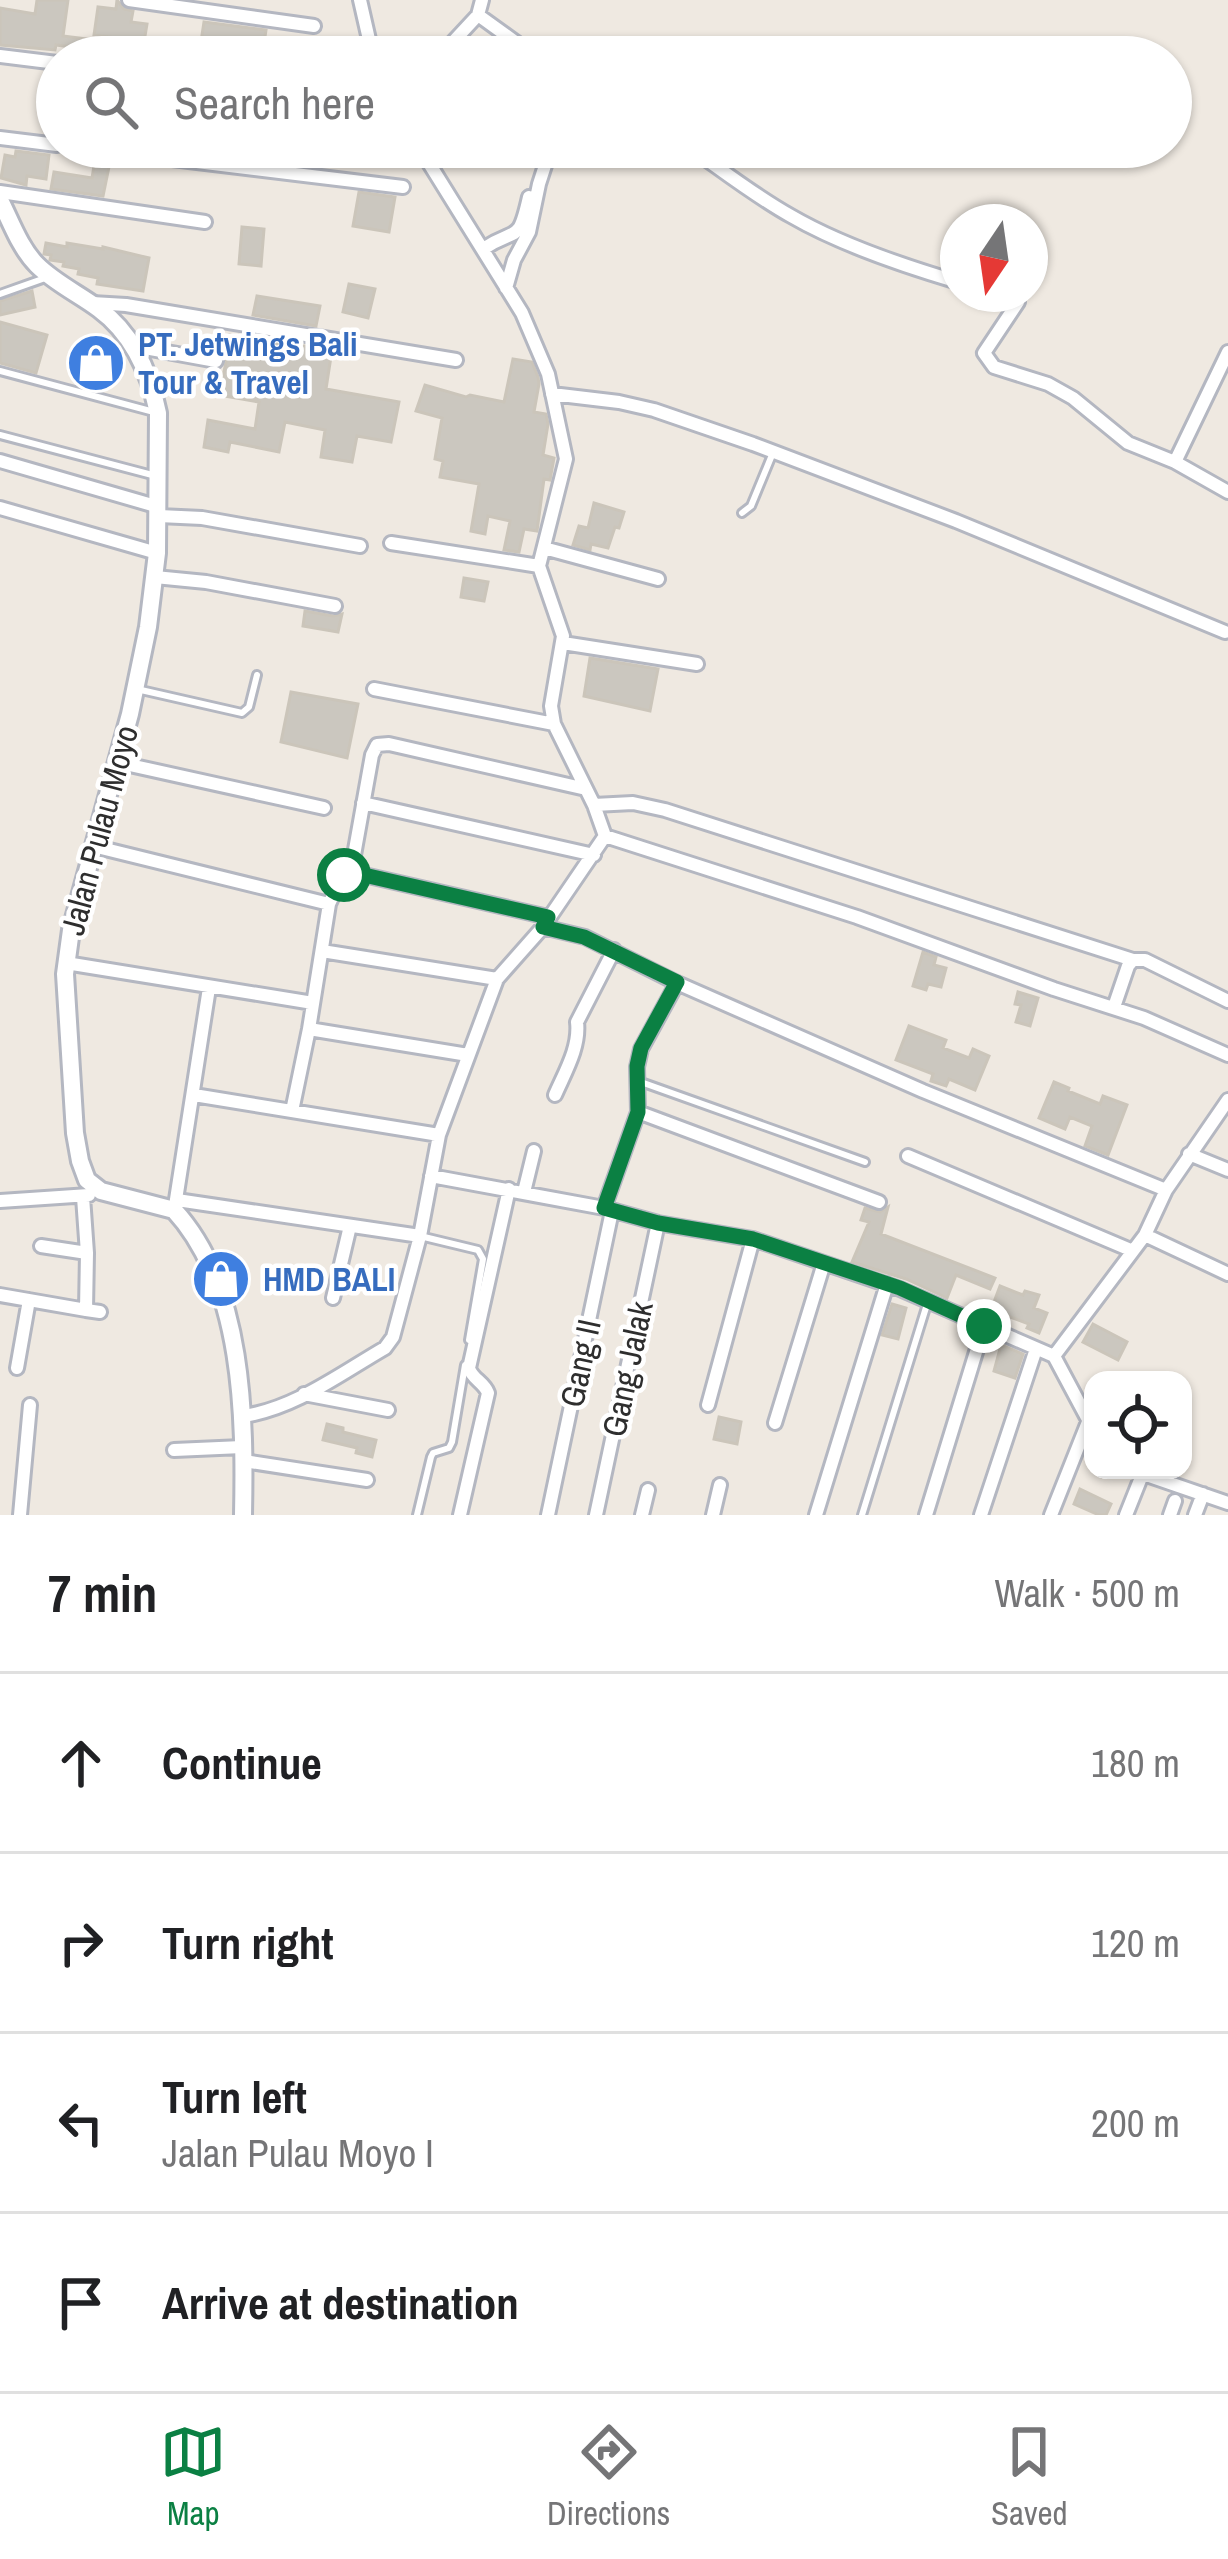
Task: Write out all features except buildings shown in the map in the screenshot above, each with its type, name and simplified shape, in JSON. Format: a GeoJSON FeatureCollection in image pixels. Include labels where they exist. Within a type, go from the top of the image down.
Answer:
{"type":"FeatureCollection","features":[{"type":"Feature","properties":{"kind":"street"},"geometry":{"type":"LineString","coordinates":[[129,0],[314,26]]}},
{"type":"Feature","properties":{"kind":"street"},"geometry":{"type":"LineString","coordinates":[[360,0],[368,36]]}},
{"type":"Feature","properties":{"kind":"street"},"geometry":{"type":"LineString","coordinates":[[458,36],[478,15],[482,0]]}},
{"type":"Feature","properties":{"kind":"street"},"geometry":{"type":"LineString","coordinates":[[478,15],[507,36]]}},
{"type":"Feature","properties":{"kind":"street"},"geometry":{"type":"LineString","coordinates":[[0,56],[36,61]]}},
{"type":"Feature","properties":{"kind":"street"},"geometry":{"type":"LineString","coordinates":[[0,138],[36,142]]}},
{"type":"Feature","properties":{"kind":"street"},"geometry":{"type":"LineString","coordinates":[[246,168],[403,187]]}},
{"type":"Feature","properties":{"kind":"street"},"geometry":{"type":"LineString","coordinates":[[434,168],[510,274],[552,394],[566,459],[539,566],[563,636],[569,644],[698,664]]}},
{"type":"Feature","properties":{"kind":"street"},"geometry":{"type":"LineString","coordinates":[[489,245],[513,236],[520,228],[541,168]]}},
{"type":"Feature","properties":{"kind":"street"},"geometry":{"type":"LineString","coordinates":[[510,274],[529,232],[543,168]]}},
{"type":"Feature","properties":{"kind":"street"},"geometry":{"type":"LineString","coordinates":[[719,168],[813,228],[940,276]]}},
{"type":"Feature","properties":{"kind":"street"},"geometry":{"type":"LineString","coordinates":[[0,196],[205,223]]}},
{"type":"Feature","properties":{"kind":"street","name":"Jalan Pulau Moyo"},"geometry":{"type":"LineString","coordinates":[[0,196],[32,260],[115,322],[134,346],[158,413],[158,553],[148,626],[136,689],[70,930],[66,963],[75,1133],[92,1194]]}},
{"type":"Feature","properties":{"kind":"street"},"geometry":{"type":"LineString","coordinates":[[91,303],[456,360]]}},
{"type":"Feature","properties":{"kind":"street"},"geometry":{"type":"LineString","coordinates":[[1011,312],[984,353],[994,367],[1048,384],[1128,442],[1176,460],[1228,492]]}},
{"type":"Feature","properties":{"kind":"street"},"geometry":{"type":"LineString","coordinates":[[134,346],[216,362]]}},
{"type":"Feature","properties":{"kind":"street"},"geometry":{"type":"LineString","coordinates":[[1176,460],[1228,352]]}},
{"type":"Feature","properties":{"kind":"street"},"geometry":{"type":"LineString","coordinates":[[552,394],[637,406],[774,452],[1225,632]]}},
{"type":"Feature","properties":{"kind":"street"},"geometry":{"type":"LineString","coordinates":[[0,461],[159,512],[360,546]]}},
{"type":"Feature","properties":{"kind":"street"},"geometry":{"type":"LineString","coordinates":[[0,508],[158,553]]}},
{"type":"Feature","properties":{"kind":"street"},"geometry":{"type":"LineString","coordinates":[[391,542],[539,566]]}},
{"type":"Feature","properties":{"kind":"street"},"geometry":{"type":"LineString","coordinates":[[544,548],[658,579]]}},
{"type":"Feature","properties":{"kind":"street"},"geometry":{"type":"LineString","coordinates":[[155,577],[335,606]]}},
{"type":"Feature","properties":{"kind":"street"},"geometry":{"type":"LineString","coordinates":[[243,1415],[276,1409],[385,1348],[393,1337],[440,1135],[496,980],[551,926],[604,836],[554,724],[554,678],[569,644]]}},
{"type":"Feature","properties":{"kind":"street"},"geometry":{"type":"LineString","coordinates":[[374,689],[554,724]]}},
{"type":"Feature","properties":{"kind":"street"},"geometry":{"type":"LineString","coordinates":[[351,872],[371,755],[382,743],[586,789]]}},
{"type":"Feature","properties":{"kind":"street"},"geometry":{"type":"LineString","coordinates":[[116,762],[324,808]]}},
{"type":"Feature","properties":{"kind":"street"},"geometry":{"type":"LineString","coordinates":[[363,803],[594,855]]}},
{"type":"Feature","properties":{"kind":"street"},"geometry":{"type":"LineString","coordinates":[[593,805],[633,803],[664,810],[1145,960],[1228,1001]]}},
{"type":"Feature","properties":{"kind":"street"},"geometry":{"type":"LineString","coordinates":[[604,836],[1114,1007],[1228,1055]]}},
{"type":"Feature","properties":{"kind":"street"},"geometry":{"type":"LineString","coordinates":[[93,846],[328,904]]}},
{"type":"Feature","properties":{"kind":"street"},"geometry":{"type":"LineString","coordinates":[[292,1111],[328,904],[340,878],[351,872],[584,937],[922,1091],[1166,1190]]}},
{"type":"Feature","properties":{"kind":"street"},"geometry":{"type":"LineString","coordinates":[[555,1095],[576,1046],[577,1022],[614,950]]}},
{"type":"Feature","properties":{"kind":"street"},"geometry":{"type":"LineString","coordinates":[[322,951],[496,980]]}},
{"type":"Feature","properties":{"kind":"street"},"geometry":{"type":"LineString","coordinates":[[1114,1007],[1133,960]]}},
{"type":"Feature","properties":{"kind":"street"},"geometry":{"type":"LineString","coordinates":[[66,963],[313,1003]]}},
{"type":"Feature","properties":{"kind":"street","name":"Gang II"},"geometry":{"type":"LineString","coordinates":[[548,1515],[608,1209],[638,1112],[641,1048],[677,982]]}},
{"type":"Feature","properties":{"kind":"street"},"geometry":{"type":"LineString","coordinates":[[209,988],[175,1205],[201,1249],[220,1296],[237,1362],[243,1415],[243,1515]]}},
{"type":"Feature","properties":{"kind":"street"},"geometry":{"type":"LineString","coordinates":[[309,1029],[468,1055]]}},
{"type":"Feature","properties":{"kind":"street"},"geometry":{"type":"LineString","coordinates":[[194,1095],[440,1135]]}},
{"type":"Feature","properties":{"kind":"street"},"geometry":{"type":"LineString","coordinates":[[1054,1356],[1145,1235],[1166,1190],[1189,1154],[1221,1120],[1228,1100]]}},
{"type":"Feature","properties":{"kind":"street"},"geometry":{"type":"LineString","coordinates":[[638,1112],[879,1202]]}},
{"type":"Feature","properties":{"kind":"street"},"geometry":{"type":"LineString","coordinates":[[460,1515],[488,1393],[470,1368],[516,1191],[534,1151]]}},
{"type":"Feature","properties":{"kind":"street"},"geometry":{"type":"LineString","coordinates":[[1189,1154],[1228,1170]]}},
{"type":"Feature","properties":{"kind":"street"},"geometry":{"type":"LineString","coordinates":[[908,1156],[1133,1251]]}},
{"type":"Feature","properties":{"kind":"street"},"geometry":{"type":"LineString","coordinates":[[431,1176],[753,1239],[887,1284],[1054,1356],[1084,1414]]}},
{"type":"Feature","properties":{"kind":"street"},"geometry":{"type":"LineString","coordinates":[[0,1295],[93,1311],[87,1253],[92,1194]]}},
{"type":"Feature","properties":{"kind":"street"},"geometry":{"type":"LineString","coordinates":[[0,1201],[92,1194],[420,1236]]}},
{"type":"Feature","properties":{"kind":"street","name":"Gang Jalak"},"geometry":{"type":"LineString","coordinates":[[596,1515],[658,1223]]}},
{"type":"Feature","properties":{"kind":"street"},"geometry":{"type":"LineString","coordinates":[[333,1298],[350,1226]]}},
{"type":"Feature","properties":{"kind":"street"},"geometry":{"type":"LineString","coordinates":[[1145,1235],[1228,1274]]}},
{"type":"Feature","properties":{"kind":"street"},"geometry":{"type":"LineString","coordinates":[[708,1405],[753,1239]]}},
{"type":"Feature","properties":{"kind":"street"},"geometry":{"type":"LineString","coordinates":[[41,1246],[87,1253]]}},
{"type":"Feature","properties":{"kind":"street"},"geometry":{"type":"LineString","coordinates":[[775,1423],[824,1263]]}},
{"type":"Feature","properties":{"kind":"street"},"geometry":{"type":"LineString","coordinates":[[816,1515],[887,1284]]}},
{"type":"Feature","properties":{"kind":"street"},"geometry":{"type":"LineString","coordinates":[[17,1368],[29,1300]]}},
{"type":"Feature","properties":{"kind":"street"},"geometry":{"type":"LineString","coordinates":[[926,1515],[984,1326]]}},
{"type":"Feature","properties":{"kind":"street"},"geometry":{"type":"LineString","coordinates":[[981,1515],[1036,1349]]}},
{"type":"Feature","properties":{"kind":"street"},"geometry":{"type":"LineString","coordinates":[[303,1394],[388,1410]]}},
{"type":"Feature","properties":{"kind":"street"},"geometry":{"type":"LineString","coordinates":[[20,1515],[29,1405]]}},
{"type":"Feature","properties":{"kind":"street"},"geometry":{"type":"LineString","coordinates":[[1052,1515],[1084,1440]]}},
{"type":"Feature","properties":{"kind":"street"},"geometry":{"type":"LineString","coordinates":[[174,1450],[243,1454],[367,1480]]}},
{"type":"Feature","properties":{"kind":"street"},"geometry":{"type":"LineString","coordinates":[[1126,1515],[1135,1479]]}},
{"type":"Feature","properties":{"kind":"street"},"geometry":{"type":"LineString","coordinates":[[1158,1479],[1228,1503]]}},
{"type":"Feature","properties":{"kind":"street"},"geometry":{"type":"LineString","coordinates":[[712,1515],[720,1485]]}},
{"type":"Feature","properties":{"kind":"street"},"geometry":{"type":"LineString","coordinates":[[642,1515],[648,1490]]}},
{"type":"Feature","properties":{"kind":"street"},"geometry":{"type":"LineString","coordinates":[[1195,1515],[1203,1494]]}},
{"type":"Feature","properties":{"kind":"lane"},"geometry":{"type":"LineString","coordinates":[[0,294],[51,276]]}},
{"type":"Feature","properties":{"kind":"lane"},"geometry":{"type":"LineString","coordinates":[[0,371],[158,413]]}},
{"type":"Feature","properties":{"kind":"lane"},"geometry":{"type":"LineString","coordinates":[[0,435],[159,477]]}},
{"type":"Feature","properties":{"kind":"lane"},"geometry":{"type":"LineString","coordinates":[[742,512],[751,506],[774,452]]}},
{"type":"Feature","properties":{"kind":"lane"},"geometry":{"type":"LineString","coordinates":[[136,689],[242,712],[249,707],[257,675]]}},
{"type":"Feature","properties":{"kind":"lane"},"geometry":{"type":"LineString","coordinates":[[638,1082],[866,1162]]}},
{"type":"Feature","properties":{"kind":"lane"},"geometry":{"type":"LineString","coordinates":[[417,1515],[431,1457],[452,1442],[483,1259],[478,1250],[420,1236]]}},
{"type":"Feature","properties":{"kind":"lane"},"geometry":{"type":"LineString","coordinates":[[862,1515],[928,1301]]}},
{"type":"Feature","properties":{"kind":"place","name":"PT. Jetwings Bali Tour & Travel"},"geometry":{"type":"Point","coordinates":[96,363]}},
{"type":"Feature","properties":{"kind":"place","name":"HMD BALI"},"geometry":{"type":"Point","coordinates":[221,1279]}},
{"type":"Feature","properties":{"kind":"route"},"geometry":{"type":"LineString","coordinates":[[344,875],[351,872],[548,917],[543,927],[584,937],[677,982],[641,1048],[638,1112],[604,1208],[658,1223],[753,1239],[900,1288],[984,1326]]}}]}
